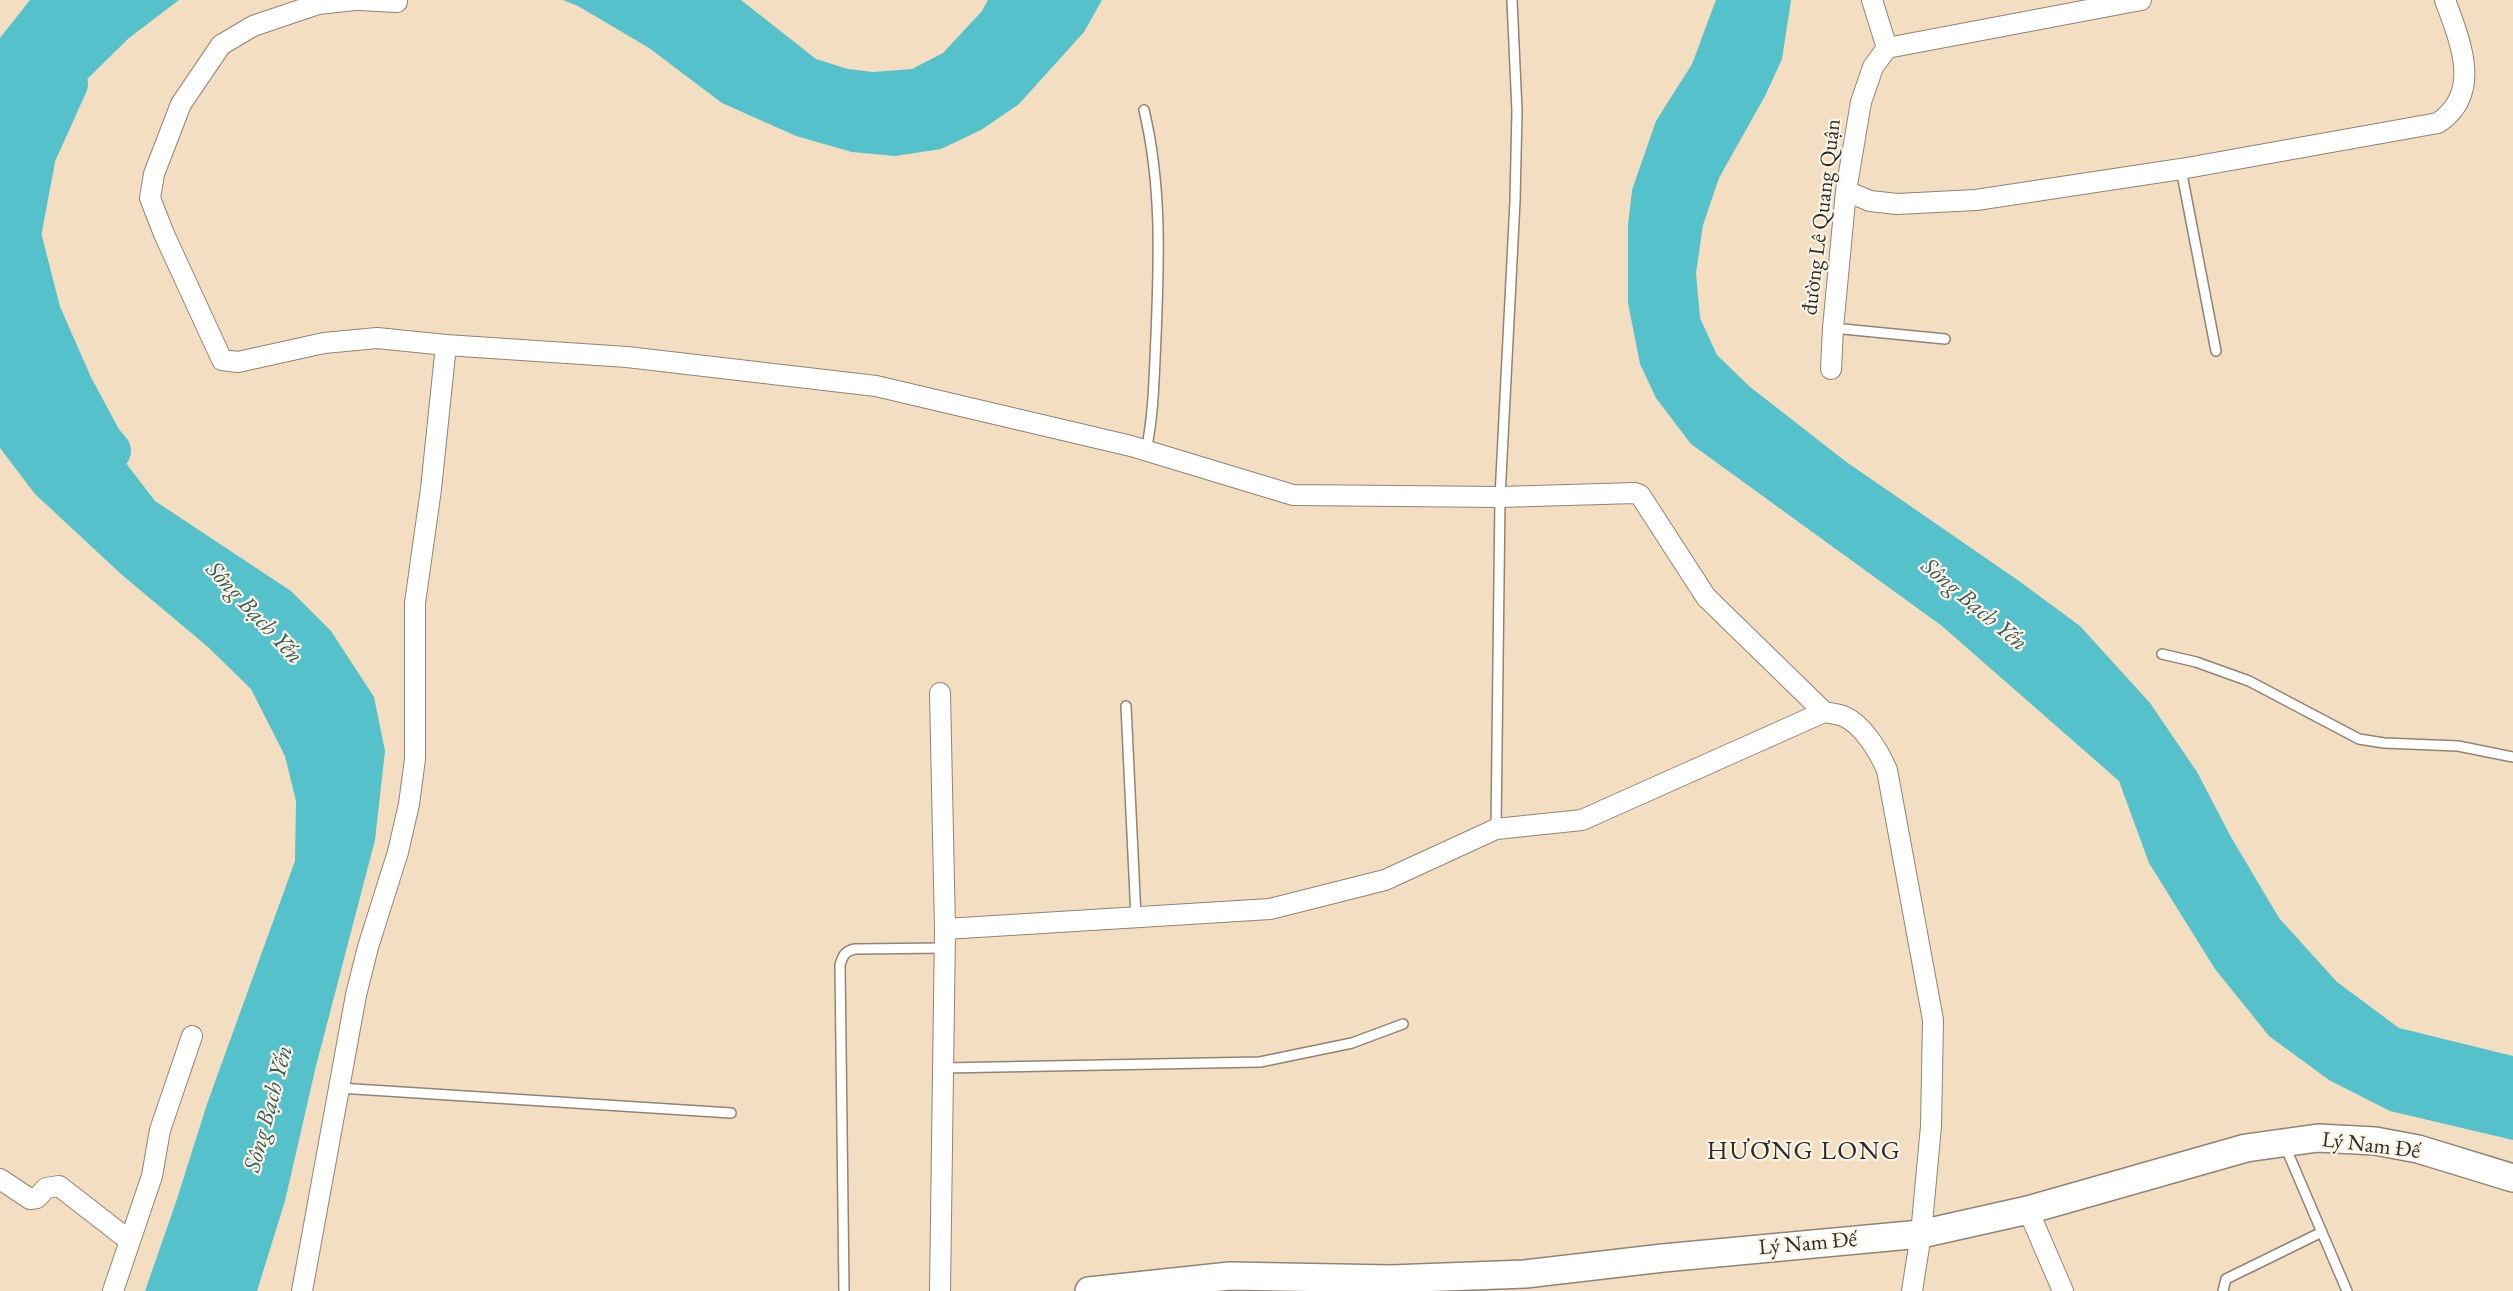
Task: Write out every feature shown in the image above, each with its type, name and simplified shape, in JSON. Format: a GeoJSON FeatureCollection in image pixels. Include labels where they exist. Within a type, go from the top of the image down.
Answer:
{"type":"FeatureCollection","features":[{"type":"Feature","properties":{"kind":"street"},"geometry":{"type":"LineString","coordinates":[[355,0],[318,4],[253,26],[221,45],[181,105],[154,174],[150,198],[164,234],[222,360],[238,362],[324,343],[377,338],[627,357],[876,386],[1146,451],[1293,495],[1500,497],[1635,493],[1640,495],[1706,597],[1824,712],[1850,720],[1868,739],[1883,761],[1888,775],[1933,1020],[1931,1126],[1921,1234],[1912,1291]]}},
{"type":"Feature","properties":{"kind":"street"},"geometry":{"type":"LineString","coordinates":[[359,0],[397,2]]}},
{"type":"Feature","properties":{"kind":"street"},"geometry":{"type":"LineString","coordinates":[[1872,0],[1887,48],[2141,0]]}},
{"type":"Feature","properties":{"kind":"street"},"geometry":{"type":"LineString","coordinates":[[1846,191],[1870,201],[1897,204],[1976,200],[2181,169],[2438,123],[2452,114],[2463,92],[2466,74],[2457,34],[2445,0]]}},
{"type":"Feature","properties":{"kind":"street","name":"đường Lê Quang Quận"},"geometry":{"type":"LineString","coordinates":[[1831,369],[1846,191],[1861,102],[1873,67],[1887,48]]}},
{"type":"Feature","properties":{"kind":"street"},"geometry":{"type":"LineString","coordinates":[[302,1291],[339,1088],[368,947],[398,852],[409,804],[415,759],[415,603],[431,489],[446,345]]}},
{"type":"Feature","properties":{"kind":"street"},"geometry":{"type":"LineString","coordinates":[[940,693],[945,939],[940,1291]]}},
{"type":"Feature","properties":{"kind":"street"},"geometry":{"type":"LineString","coordinates":[[945,939],[1136,918],[1270,909],[1385,880],[1496,829],[1581,820],[1824,712]]}},
{"type":"Feature","properties":{"kind":"street"},"geometry":{"type":"LineString","coordinates":[[113,1291],[152,1176],[160,1130],[192,1036]]}},
{"type":"Feature","properties":{"kind":"street","name":"Lý Nam Đế"},"geometry":{"type":"LineString","coordinates":[[1089,1291],[1150,1288],[1230,1276],[1391,1279],[1525,1274],[1663,1258],[1921,1234],[2028,1210],[2246,1149],[2318,1138],[2375,1141],[2418,1149],[2513,1178]]}},
{"type":"Feature","properties":{"kind":"street"},"geometry":{"type":"LineString","coordinates":[[0,1179],[30,1199],[37,1198],[46,1188],[59,1186],[130,1241]]}},
{"type":"Feature","properties":{"kind":"street"},"geometry":{"type":"LineString","coordinates":[[2028,1210],[2063,1291]]}},
{"type":"Feature","properties":{"kind":"lane"},"geometry":{"type":"LineString","coordinates":[[1496,829],[1500,497],[1516,190],[1517,111],[1512,0]]}},
{"type":"Feature","properties":{"kind":"lane"},"geometry":{"type":"LineString","coordinates":[[1144,110],[1156,184],[1159,236],[1155,395],[1146,451]]}},
{"type":"Feature","properties":{"kind":"lane"},"geometry":{"type":"LineString","coordinates":[[2181,169],[2217,351]]}},
{"type":"Feature","properties":{"kind":"lane"},"geometry":{"type":"LineString","coordinates":[[1833,328],[1945,339]]}},
{"type":"Feature","properties":{"kind":"lane"},"geometry":{"type":"LineString","coordinates":[[2162,654],[2196,662],[2249,681],[2359,739],[2384,743],[2458,746],[2513,757]]}},
{"type":"Feature","properties":{"kind":"lane"},"geometry":{"type":"LineString","coordinates":[[1126,706],[1136,918]]}},
{"type":"Feature","properties":{"kind":"lane"},"geometry":{"type":"LineString","coordinates":[[844,1291],[840,965],[848,950],[945,939]]}},
{"type":"Feature","properties":{"kind":"lane"},"geometry":{"type":"LineString","coordinates":[[944,1068],[1260,1062],[1352,1043],[1403,1024]]}},
{"type":"Feature","properties":{"kind":"lane"},"geometry":{"type":"LineString","coordinates":[[339,1088],[732,1113]]}},
{"type":"Feature","properties":{"kind":"lane"},"geometry":{"type":"LineString","coordinates":[[2283,1142],[2347,1291]]}},
{"type":"Feature","properties":{"kind":"lane"},"geometry":{"type":"LineString","coordinates":[[2223,1291],[2226,1280],[2234,1275],[2322,1232]]}},
{"type":"Feature","properties":{"kind":"water"},"geometry":{"type":"Polygon","coordinates":[[[30,0],[179,0],[129,38],[77,89],[44,136],[20,191],[18,244],[30,298],[63,376],[155,501],[291,591],[331,631],[374,697],[385,751],[375,840],[316,1066],[285,1201],[257,1291],[145,1291],[207,1104],[295,861],[296,801],[285,756],[251,689],[208,647],[121,574],[35,494],[0,448],[0,38],[30,0]]]}},
{"type":"Feature","properties":{"kind":"water"},"geometry":{"type":"Polygon","coordinates":[[[563,0],[741,0],[816,59],[848,69],[873,72],[912,69],[943,53],[982,11],[988,0],[1102,0],[1084,32],[1019,104],[981,130],[941,149],[895,156],[852,152],[796,136],[722,103],[649,48],[578,6],[563,0]]]}},
{"type":"Feature","properties":{"kind":"water"},"geometry":{"type":"Polygon","coordinates":[[[1716,0],[1791,0],[1782,59],[1765,96],[1719,178],[1703,225],[1696,273],[1700,318],[1717,355],[1749,386],[1845,461],[2080,626],[2150,703],[2197,772],[2231,837],[2279,918],[2337,982],[2399,1028],[2513,1056],[2513,1140],[2390,1111],[2329,1080],[2269,1036],[2215,969],[2149,863],[2119,781],[1942,626],[1691,444],[1656,398],[1640,364],[1628,303],[1628,225],[1632,190],[1656,121],[1692,64],[1716,0]]]}},
{"type":"Feature","properties":{"kind":"waterway","name":"Sông Bạch Yến"},"geometry":{"type":"LineString","coordinates":[[68,84],[36,155],[21,235],[41,313],[73,386],[102,440],[111,451]]}},
{"type":"Feature","properties":{"kind":"district","name":"HƯƠNG LONG"},"geometry":{"type":"Point","coordinates":[1804,1152]}}]}
